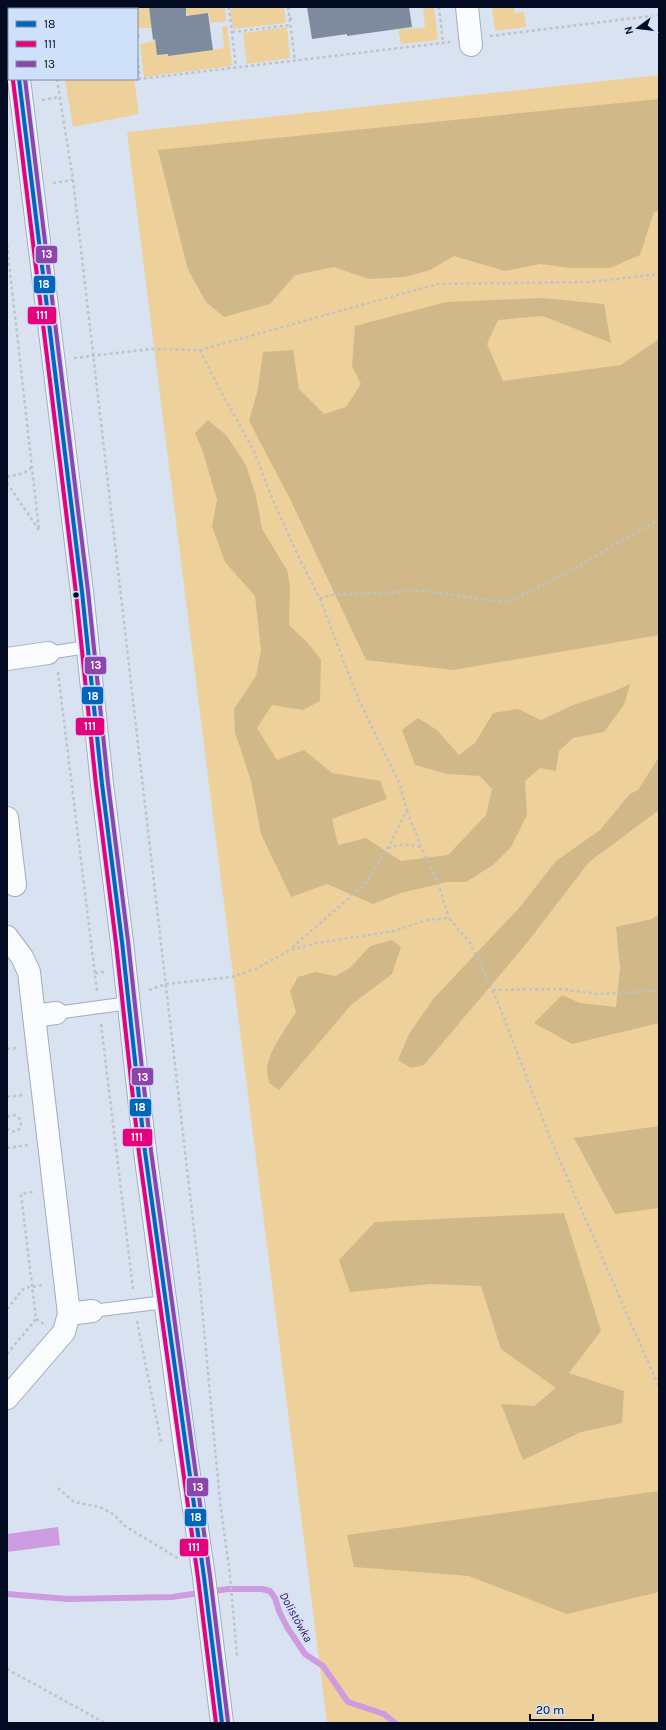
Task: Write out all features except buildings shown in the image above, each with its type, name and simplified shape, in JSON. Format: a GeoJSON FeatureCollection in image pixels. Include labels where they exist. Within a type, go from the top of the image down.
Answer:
{"type":"FeatureCollection","features":[{"type":"Feature","properties":{"kind":"street"},"geometry":{"type":"LineString","coordinates":[[467,7],[471,42]]}},
{"type":"Feature","properties":{"kind":"street"},"geometry":{"type":"LineString","coordinates":[[19,80],[88,647],[145,1152],[209,1610],[222,1723]]}},
{"type":"Feature","properties":{"kind":"street"},"geometry":{"type":"LineString","coordinates":[[7,659],[53,662]]}},
{"type":"Feature","properties":{"kind":"street"},"geometry":{"type":"LineString","coordinates":[[7,818],[15,885]]}},
{"type":"Feature","properties":{"kind":"street"},"geometry":{"type":"LineString","coordinates":[[7,937],[22,957],[29,972],[69,1314],[64,1332],[7,1398]]}},
{"type":"Feature","properties":{"kind":"street"},"geometry":{"type":"LineString","coordinates":[[34,1016],[56,1013]]}},
{"type":"Feature","properties":{"kind":"street"},"geometry":{"type":"LineString","coordinates":[[69,1314],[92,1311]]}},
{"type":"Feature","properties":{"kind":"lane"},"geometry":{"type":"LineString","coordinates":[[53,662],[88,647]]}},
{"type":"Feature","properties":{"kind":"lane"},"geometry":{"type":"LineString","coordinates":[[56,1013],[129,1003]]}},
{"type":"Feature","properties":{"kind":"lane"},"geometry":{"type":"LineString","coordinates":[[92,1311],[165,1302]]}},
{"type":"Feature","properties":{"kind":"path"},"geometry":{"type":"LineString","coordinates":[[229,7],[236,67]]}},
{"type":"Feature","properties":{"kind":"path"},"geometry":{"type":"LineString","coordinates":[[288,7],[295,60]]}},
{"type":"Feature","properties":{"kind":"path"},"geometry":{"type":"LineString","coordinates":[[439,7],[444,42]]}},
{"type":"Feature","properties":{"kind":"path"},"geometry":{"type":"LineString","coordinates":[[138,62],[140,79],[444,42],[471,42],[659,15]]}},
{"type":"Feature","properties":{"kind":"path"},"geometry":{"type":"LineString","coordinates":[[289,19],[294,18]]}},
{"type":"Feature","properties":{"kind":"path"},"geometry":{"type":"LineString","coordinates":[[232,32],[290,25]]}},
{"type":"Feature","properties":{"kind":"path"},"geometry":{"type":"LineString","coordinates":[[57,80],[72,180],[94,356],[166,984],[198,1264],[220,1502],[234,1606],[238,1660]]}},
{"type":"Feature","properties":{"kind":"path"},"geometry":{"type":"LineString","coordinates":[[41,93],[42,100],[60,97]]}},
{"type":"Feature","properties":{"kind":"path"},"geometry":{"type":"LineString","coordinates":[[47,183],[72,180]]}},
{"type":"Feature","properties":{"kind":"path"},"geometry":{"type":"LineString","coordinates":[[7,245],[40,530],[7,483]]}},
{"type":"Feature","properties":{"kind":"path"},"geometry":{"type":"LineString","coordinates":[[54,361],[150,349],[200,350],[437,284],[589,282],[659,274]]}},
{"type":"Feature","properties":{"kind":"path"},"geometry":{"type":"LineString","coordinates":[[200,350],[254,451],[272,498],[297,555],[320,598],[358,698],[399,783],[407,810],[421,847],[437,880],[449,918],[470,943],[493,990],[550,1138],[659,1387]]}},
{"type":"Feature","properties":{"kind":"path"},"geometry":{"type":"LineString","coordinates":[[7,477],[24,473],[32,467]]}},
{"type":"Feature","properties":{"kind":"path"},"geometry":{"type":"LineString","coordinates":[[320,598],[331,595],[424,591],[504,602],[516,599],[570,571],[659,519]]}},
{"type":"Feature","properties":{"kind":"path"},"geometry":{"type":"LineString","coordinates":[[53,662],[97,996]]}},
{"type":"Feature","properties":{"kind":"path"},"geometry":{"type":"LineString","coordinates":[[291,950],[294,945],[365,884],[388,848],[407,810]]}},
{"type":"Feature","properties":{"kind":"path"},"geometry":{"type":"LineString","coordinates":[[388,848],[404,844],[421,847]]}},
{"type":"Feature","properties":{"kind":"path"},"geometry":{"type":"LineString","coordinates":[[129,1003],[150,989],[166,984],[232,977],[257,968],[291,950],[316,943],[394,930],[427,920],[449,918]]}},
{"type":"Feature","properties":{"kind":"path"},"geometry":{"type":"LineString","coordinates":[[493,990],[562,989],[597,994],[659,990]]}},
{"type":"Feature","properties":{"kind":"path"},"geometry":{"type":"LineString","coordinates":[[100,1016],[133,1294]]}},
{"type":"Feature","properties":{"kind":"path"},"geometry":{"type":"LineString","coordinates":[[7,1049],[12,1048]]}},
{"type":"Feature","properties":{"kind":"path"},"geometry":{"type":"LineString","coordinates":[[7,1097],[28,1094]]}},
{"type":"Feature","properties":{"kind":"path"},"geometry":{"type":"LineString","coordinates":[[7,1117],[15,1115],[20,1118],[22,1123],[20,1128],[15,1132],[7,1129]]}},
{"type":"Feature","properties":{"kind":"path"},"geometry":{"type":"LineString","coordinates":[[7,1354],[36,1318],[21,1194],[28,1193]]}},
{"type":"Feature","properties":{"kind":"path"},"geometry":{"type":"LineString","coordinates":[[7,1309],[24,1288],[40,1286]]}},
{"type":"Feature","properties":{"kind":"path"},"geometry":{"type":"LineString","coordinates":[[58,1488],[74,1502],[100,1507],[113,1514],[125,1526],[182,1560]]}},
{"type":"Feature","properties":{"kind":"path"},"geometry":{"type":"LineString","coordinates":[[7,1669],[105,1723]]}},
{"type":"Feature","properties":{"kind":"shaded area"},"geometry":{"type":"Polygon","coordinates":[[[53,7],[126,7],[126,8],[53,7]]]}},
{"type":"Feature","properties":{"kind":"shaded area"},"geometry":{"type":"Polygon","coordinates":[[[149,7],[152,28],[138,28],[138,8],[134,8],[149,7]]]}},
{"type":"Feature","properties":{"kind":"shaded area"},"geometry":{"type":"Polygon","coordinates":[[[186,7],[225,7],[226,21],[210,23],[209,13],[190,16],[186,13],[186,7]]]}},
{"type":"Feature","properties":{"kind":"shaded area"},"geometry":{"type":"Polygon","coordinates":[[[243,7],[284,7],[286,23],[233,29],[230,9],[243,7]]]}},
{"type":"Feature","properties":{"kind":"shaded area"},"geometry":{"type":"Polygon","coordinates":[[[423,7],[434,7],[438,40],[401,44],[398,29],[425,28],[423,7]]]}},
{"type":"Feature","properties":{"kind":"shaded area"},"geometry":{"type":"Polygon","coordinates":[[[492,7],[514,7],[515,13],[524,12],[526,27],[495,31],[492,7]]]}},
{"type":"Feature","properties":{"kind":"shaded area"},"geometry":{"type":"Polygon","coordinates":[[[222,26],[227,26],[231,66],[144,77],[140,44],[154,41],[155,39],[157,55],[168,54],[169,56],[224,48],[222,26]]]}},
{"type":"Feature","properties":{"kind":"shaded area"},"geometry":{"type":"Polygon","coordinates":[[[287,27],[290,58],[247,64],[243,33],[287,27]]]}},
{"type":"Feature","properties":{"kind":"shaded area"},"geometry":{"type":"Polygon","coordinates":[[[659,75],[659,1723],[327,1723],[127,132],[659,75]]]}},
{"type":"Feature","properties":{"kind":"shaded area"},"geometry":{"type":"Polygon","coordinates":[[[65,80],[134,80],[139,114],[73,127],[65,80]]]}},
{"type":"Feature","properties":{"kind":"shaded area"},"geometry":{"type":"Polygon","coordinates":[[[659,99],[659,211],[654,212],[640,255],[610,268],[570,268],[540,264],[505,271],[454,256],[430,270],[405,277],[369,279],[334,267],[295,275],[270,304],[224,317],[206,302],[188,270],[158,150],[659,99]]]}},
{"type":"Feature","properties":{"kind":"shaded area"},"geometry":{"type":"Polygon","coordinates":[[[542,298],[604,304],[611,343],[543,316],[498,320],[487,344],[503,381],[621,365],[659,339],[659,635],[453,670],[366,660],[290,499],[249,421],[258,389],[263,352],[293,350],[299,389],[324,414],[346,407],[361,384],[352,366],[355,326],[446,302],[542,298]]]}},
{"type":"Feature","properties":{"kind":"shaded area"},"geometry":{"type":"Polygon","coordinates":[[[208,420],[227,436],[246,465],[256,496],[262,529],[287,570],[290,586],[289,625],[306,641],[321,659],[320,701],[303,710],[272,705],[257,728],[277,760],[304,750],[332,773],[380,781],[387,799],[332,819],[338,845],[366,838],[401,861],[448,855],[486,815],[492,789],[480,776],[447,774],[415,765],[402,730],[418,718],[437,730],[459,755],[475,743],[493,713],[518,709],[541,720],[573,705],[615,691],[630,684],[624,705],[604,732],[573,738],[559,751],[556,771],[540,768],[525,781],[527,815],[511,847],[493,865],[466,882],[447,882],[401,893],[373,904],[327,884],[291,897],[261,834],[251,781],[235,732],[234,709],[256,676],[261,651],[255,596],[225,562],[212,526],[217,500],[203,452],[195,433],[208,420]]]}},
{"type":"Feature","properties":{"kind":"shaded area"},"geometry":{"type":"Polygon","coordinates":[[[659,757],[659,810],[589,862],[526,944],[424,1065],[411,1068],[398,1060],[409,1034],[434,998],[520,907],[556,861],[600,830],[630,794],[638,790],[659,757]]]}},
{"type":"Feature","properties":{"kind":"shaded area"},"geometry":{"type":"Polygon","coordinates":[[[659,914],[659,1023],[572,1044],[534,1023],[562,995],[580,1003],[616,1007],[620,968],[616,927],[652,919],[659,914]]]}},
{"type":"Feature","properties":{"kind":"shaded area"},"geometry":{"type":"Polygon","coordinates":[[[392,940],[401,947],[392,974],[351,1005],[279,1090],[269,1083],[267,1070],[271,1055],[278,1040],[296,1012],[290,991],[298,977],[315,972],[336,976],[351,967],[370,946],[392,940]]]}},
{"type":"Feature","properties":{"kind":"shaded area"},"geometry":{"type":"Polygon","coordinates":[[[659,1126],[659,1208],[615,1214],[574,1138],[659,1126]]]}},
{"type":"Feature","properties":{"kind":"shaded area"},"geometry":{"type":"Polygon","coordinates":[[[564,1213],[601,1331],[569,1373],[624,1391],[622,1423],[581,1432],[523,1460],[501,1404],[534,1406],[556,1388],[501,1349],[481,1286],[431,1284],[350,1292],[339,1260],[375,1222],[564,1213]]]}},
{"type":"Feature","properties":{"kind":"shaded area"},"geometry":{"type":"Polygon","coordinates":[[[659,1491],[659,1592],[567,1614],[469,1576],[354,1567],[347,1535],[659,1491]]]}},
{"type":"Feature","properties":{"kind":"shaded area"},"geometry":{"type":"Polygon","coordinates":[[[58,1527],[60,1545],[7,1552],[7,1534],[58,1527]]]}},
{"type":"Feature","properties":{"kind":"waterway","name":"Dolistówka"},"geometry":{"type":"LineString","coordinates":[[7,1594],[68,1599],[172,1597],[228,1589],[262,1589],[270,1591],[275,1598],[279,1611],[287,1627],[305,1654],[323,1666],[348,1702],[384,1714],[395,1723]]}},
{"type":"Feature","properties":{"kind":"transit line","name":"111"},"geometry":{"type":"LineString","coordinates":[[13,80],[76,593],[96,785],[116,943],[139,1153],[198,1578],[216,1723]]}},
{"type":"Feature","properties":{"kind":"transit line","name":"18"},"geometry":{"type":"LineString","coordinates":[[19,80],[82,592],[102,784],[122,942],[145,1152],[204,1577],[222,1723]]}},
{"type":"Feature","properties":{"kind":"transit line","name":"13"},"geometry":{"type":"LineString","coordinates":[[25,80],[88,591],[108,783],[128,941],[151,1151],[210,1576],[228,1722]]}}]}
